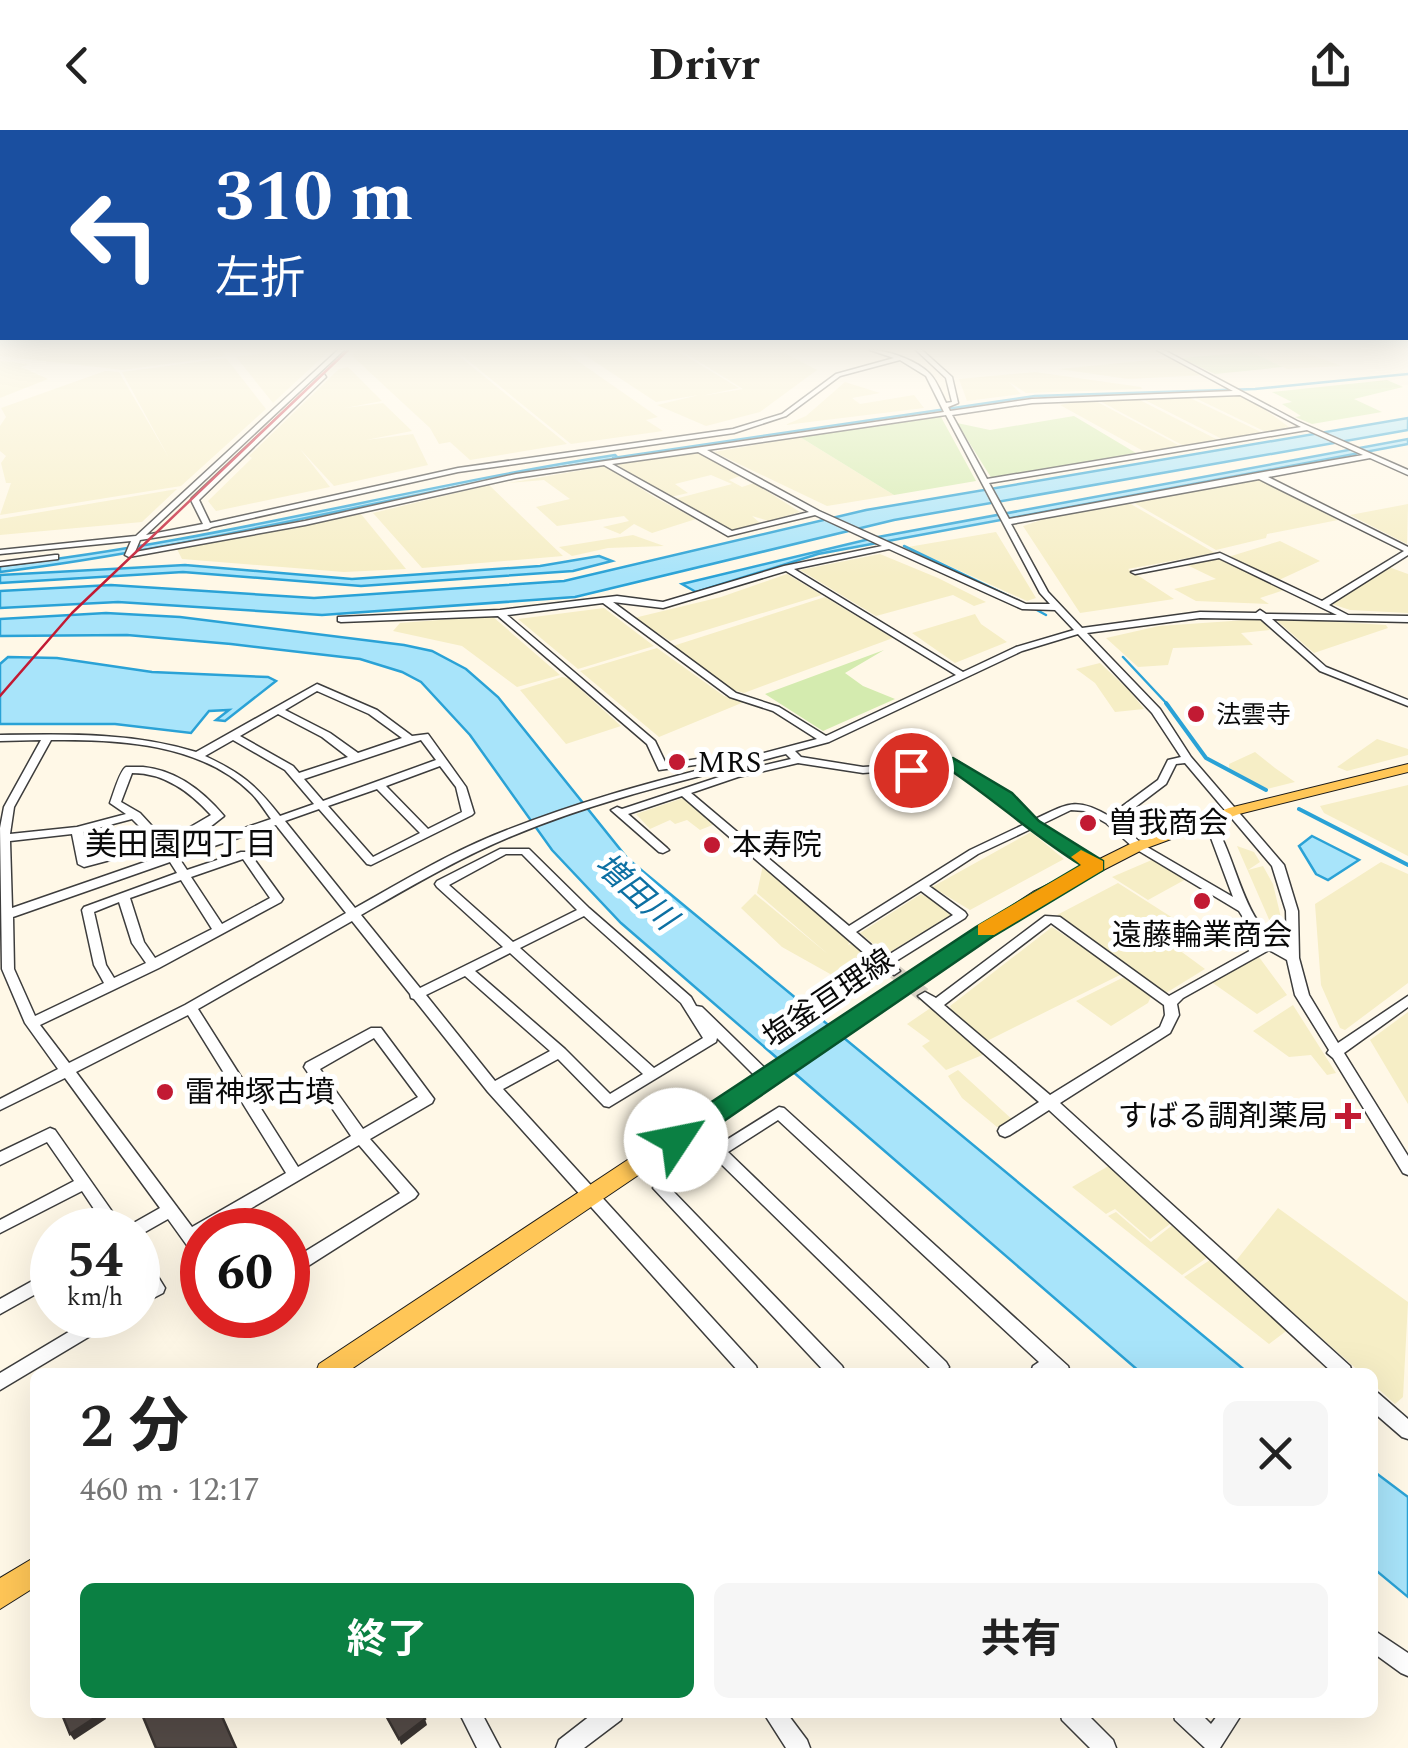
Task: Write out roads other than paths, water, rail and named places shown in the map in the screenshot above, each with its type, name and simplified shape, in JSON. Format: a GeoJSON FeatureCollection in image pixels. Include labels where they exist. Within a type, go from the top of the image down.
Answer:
{"type":"FeatureCollection","features":[{"type":"Feature","properties":{"kind":"main road","name":"塩釜亘理線"},"geometry":{"type":"LineString","coordinates":[[334,1368],[1038,896],[1138,846],[1234,810],[1408,768]]}},
{"type":"Feature","properties":{"kind":"main road"},"geometry":{"type":"LineString","coordinates":[[0,1595],[30,1574]]}},
{"type":"Feature","properties":{"kind":"street"},"geometry":{"type":"LineString","coordinates":[[132,546],[260,426]]}},
{"type":"Feature","properties":{"kind":"street"},"geometry":{"type":"LineString","coordinates":[[208,527],[195,500],[272,426]]}},
{"type":"Feature","properties":{"kind":"street"},"geometry":{"type":"LineString","coordinates":[[0,552],[132,546],[458,470],[753,426]]}},
{"type":"Feature","properties":{"kind":"street"},"geometry":{"type":"LineString","coordinates":[[0,564],[304,523],[516,476],[847,426]]}},
{"type":"Feature","properties":{"kind":"street"},"geometry":{"type":"LineString","coordinates":[[953,426],[1055,607],[1156,711],[1187,759],[1278,864],[1288,886],[1293,958],[1302,995],[1408,1169]]}},
{"type":"Feature","properties":{"kind":"street"},"geometry":{"type":"LineString","coordinates":[[1304,426],[1408,472]]}},
{"type":"Feature","properties":{"kind":"street"},"geometry":{"type":"LineString","coordinates":[[985,485],[1310,429]]}},
{"type":"Feature","properties":{"kind":"street"},"geometry":{"type":"LineString","coordinates":[[698,449],[820,514],[1025,607],[1055,607]]}},
{"type":"Feature","properties":{"kind":"street"},"geometry":{"type":"LineString","coordinates":[[1003,515],[1370,456]]}},
{"type":"Feature","properties":{"kind":"street"},"geometry":{"type":"LineString","coordinates":[[605,462],[730,534],[820,514]]}},
{"type":"Feature","properties":{"kind":"street"},"geometry":{"type":"LineString","coordinates":[[1256,474],[1408,551]]}},
{"type":"Feature","properties":{"kind":"street"},"geometry":{"type":"LineString","coordinates":[[341,619],[500,613],[606,601],[663,605],[787,568],[890,546]]}},
{"type":"Feature","properties":{"kind":"street"},"geometry":{"type":"LineString","coordinates":[[1324,604],[1408,551]]}},
{"type":"Feature","properties":{"kind":"street"},"geometry":{"type":"LineString","coordinates":[[1135,572],[1220,555],[1346,616]]}},
{"type":"Feature","properties":{"kind":"street"},"geometry":{"type":"LineString","coordinates":[[787,568],[962,674]]}},
{"type":"Feature","properties":{"kind":"street"},"geometry":{"type":"LineString","coordinates":[[606,601],[733,695],[776,709],[825,740]]}},
{"type":"Feature","properties":{"kind":"street"},"geometry":{"type":"LineString","coordinates":[[500,613],[651,743],[663,768],[710,760],[726,767]]}},
{"type":"Feature","properties":{"kind":"street"},"geometry":{"type":"LineString","coordinates":[[1260,613],[1322,669],[1408,702]]}},
{"type":"Feature","properties":{"kind":"street"},"geometry":{"type":"LineString","coordinates":[[620,812],[794,756],[1019,649],[1080,631],[1183,616],[1260,613],[1408,619]]}},
{"type":"Feature","properties":{"kind":"street"},"geometry":{"type":"LineString","coordinates":[[1375,618],[1408,630]]}},
{"type":"Feature","properties":{"kind":"street"},"geometry":{"type":"LineString","coordinates":[[199,755],[317,688],[373,712],[410,739]]}},
{"type":"Feature","properties":{"kind":"street"},"geometry":{"type":"LineString","coordinates":[[278,710],[326,735],[356,758]]}},
{"type":"Feature","properties":{"kind":"street"},"geometry":{"type":"LineString","coordinates":[[233,736],[273,757],[299,777],[372,862],[468,814],[462,787],[424,736],[299,777]]}},
{"type":"Feature","properties":{"kind":"street"},"geometry":{"type":"LineString","coordinates":[[48,737],[5,807],[3,916],[8,969],[32,1023],[180,1222]]}},
{"type":"Feature","properties":{"kind":"street"},"geometry":{"type":"LineString","coordinates":[[0,738],[147,741],[199,755],[239,777],[493,1088],[746,1368]]}},
{"type":"Feature","properties":{"kind":"street"},"geometry":{"type":"LineString","coordinates":[[0,1106],[190,1008],[440,866],[514,831],[600,800],[726,767],[794,756],[884,772],[953,764],[1004,798],[1032,825],[1096,865]]}},
{"type":"Feature","properties":{"kind":"street"},"geometry":{"type":"LineString","coordinates":[[1110,821],[1162,782],[1172,762],[1187,759]]}},
{"type":"Feature","properties":{"kind":"street"},"geometry":{"type":"LineString","coordinates":[[3,916],[443,761]]}},
{"type":"Feature","properties":{"kind":"street"},"geometry":{"type":"LineString","coordinates":[[77,830],[84,864],[158,840],[218,816],[200,795],[146,768],[128,770],[115,803],[136,815],[158,840],[220,931]]}},
{"type":"Feature","properties":{"kind":"street"},"geometry":{"type":"LineString","coordinates":[[378,785],[426,833]]}},
{"type":"Feature","properties":{"kind":"street"},"geometry":{"type":"LineString","coordinates":[[682,791],[889,967],[962,915],[920,885]]}},
{"type":"Feature","properties":{"kind":"street"},"geometry":{"type":"LineString","coordinates":[[600,800],[620,812],[663,850]]}},
{"type":"Feature","properties":{"kind":"street"},"geometry":{"type":"LineString","coordinates":[[848,932],[974,852],[1077,806],[1110,821],[1138,846],[1245,909]]}},
{"type":"Feature","properties":{"kind":"street"},"geometry":{"type":"LineString","coordinates":[[4,838],[77,830],[136,815]]}},
{"type":"Feature","properties":{"kind":"street"},"geometry":{"type":"LineString","coordinates":[[514,831],[525,851],[585,910],[769,1077]]}},
{"type":"Feature","properties":{"kind":"street"},"geometry":{"type":"LineString","coordinates":[[1217,838],[1245,909],[1267,946],[1293,958]]}},
{"type":"Feature","properties":{"kind":"street"},"geometry":{"type":"LineString","coordinates":[[525,851],[504,851],[442,884],[510,950],[652,1075]]}},
{"type":"Feature","properties":{"kind":"street"},"geometry":{"type":"LineString","coordinates":[[32,1023],[154,965],[277,898],[244,854],[88,910],[100,965],[112,984]]}},
{"type":"Feature","properties":{"kind":"street"},"geometry":{"type":"LineString","coordinates":[[124,896],[138,943],[154,965]]}},
{"type":"Feature","properties":{"kind":"street"},"geometry":{"type":"LineString","coordinates":[[416,995],[585,910]]}},
{"type":"Feature","properties":{"kind":"street"},"geometry":{"type":"LineString","coordinates":[[1005,1131],[1052,1105],[1165,1030],[1172,1016],[1170,1003],[1056,920],[1049,920],[930,1000],[1052,1105],[1340,1368]]}},
{"type":"Feature","properties":{"kind":"street"},"geometry":{"type":"LineString","coordinates":[[1170,1003],[1197,983],[1267,946]]}},
{"type":"Feature","properties":{"kind":"street"},"geometry":{"type":"LineString","coordinates":[[468,972],[560,1052],[609,1102],[711,1040],[686,1000]]}},
{"type":"Feature","properties":{"kind":"street"},"geometry":{"type":"LineString","coordinates":[[1334,1053],[1408,1000]]}},
{"type":"Feature","properties":{"kind":"street"},"geometry":{"type":"LineString","coordinates":[[190,1008],[295,1175]]}},
{"type":"Feature","properties":{"kind":"street"},"geometry":{"type":"LineString","coordinates":[[238,1208],[360,1137],[426,1099],[376,1031],[311,1067],[360,1137],[410,1194],[310,1256]]}},
{"type":"Feature","properties":{"kind":"street"},"geometry":{"type":"LineString","coordinates":[[493,1088],[560,1052]]}},
{"type":"Feature","properties":{"kind":"street"},"geometry":{"type":"LineString","coordinates":[[832,1368],[661,1188],[779,1112],[1050,1368]]}},
{"type":"Feature","properties":{"kind":"street"},"geometry":{"type":"LineString","coordinates":[[0,1159],[50,1134],[102,1208]]}},
{"type":"Feature","properties":{"kind":"street"},"geometry":{"type":"LineString","coordinates":[[716,1152],[938,1368]]}},
{"type":"Feature","properties":{"kind":"street"},"geometry":{"type":"LineString","coordinates":[[0,1227],[84,1182]]}},
{"type":"Feature","properties":{"kind":"street"},"geometry":{"type":"LineString","coordinates":[[160,1216],[171,1210]]}},
{"type":"Feature","properties":{"kind":"street"},"geometry":{"type":"LineString","coordinates":[[0,1307],[30,1290]]}},
{"type":"Feature","properties":{"kind":"street"},"geometry":{"type":"LineString","coordinates":[[0,1382],[73,1338]]}},
{"type":"Feature","properties":{"kind":"street"},"geometry":{"type":"LineString","coordinates":[[1378,1404],[1408,1432]]}},
{"type":"Feature","properties":{"kind":"street"},"geometry":{"type":"LineString","coordinates":[[1378,1643],[1408,1666]]}},
{"type":"Feature","properties":{"kind":"street"},"geometry":{"type":"LineString","coordinates":[[472,1718],[489,1748]]}},
{"type":"Feature","properties":{"kind":"street"},"geometry":{"type":"LineString","coordinates":[[566,1748],[605,1718]]}},
{"type":"Feature","properties":{"kind":"street"},"geometry":{"type":"LineString","coordinates":[[776,1718],[798,1748]]}},
{"type":"Feature","properties":{"kind":"street"},"geometry":{"type":"LineString","coordinates":[[1076,1718],[1104,1748]]}},
{"type":"Feature","properties":{"kind":"street"},"geometry":{"type":"LineString","coordinates":[[1189,1718],[1213,1740],[1230,1718]]}},
{"type":"Feature","properties":{"kind":"water"},"geometry":{"type":"Polygon","coordinates":[[[1364,426],[1408,426],[1408,430],[894,520],[575,597],[322,615],[118,602],[0,608],[0,591],[111,585],[314,598],[564,581],[866,510],[1364,426]]]}},
{"type":"Feature","properties":{"kind":"water"},"geometry":{"type":"Polygon","coordinates":[[[1408,439],[1408,444],[818,554],[696,592],[682,584],[878,537],[1408,439]]]}},
{"type":"Feature","properties":{"kind":"water"},"geometry":{"type":"Polygon","coordinates":[[[615,455],[618,458],[156,548],[0,572],[0,566],[155,543],[615,455]]]}},
{"type":"Feature","properties":{"kind":"water"},"geometry":{"type":"Polygon","coordinates":[[[599,556],[612,561],[573,571],[361,586],[183,572],[0,583],[0,575],[185,565],[352,579],[540,566],[599,556]]]}},
{"type":"Feature","properties":{"kind":"water","name":"増田川"},"geometry":{"type":"Polygon","coordinates":[[[106,613],[180,617],[404,645],[432,651],[466,669],[498,697],[628,859],[1242,1368],[1135,1368],[621,923],[552,850],[470,735],[421,682],[360,659],[231,644],[127,635],[0,636],[0,619],[106,613]]]}},
{"type":"Feature","properties":{"kind":"water"},"geometry":{"type":"Polygon","coordinates":[[[8,657],[57,658],[152,672],[268,677],[276,681],[225,721],[216,720],[229,710],[209,711],[191,733],[115,724],[0,724],[0,664],[8,657]]]}},
{"type":"Feature","properties":{"kind":"water"},"geometry":{"type":"Polygon","coordinates":[[[1312,836],[1359,860],[1328,880],[1316,874],[1299,846],[1312,836]]]}},
{"type":"Feature","properties":{"kind":"water"},"geometry":{"type":"Polygon","coordinates":[[[1378,1474],[1408,1497],[1408,1597],[1378,1572],[1378,1474]]]}},
{"type":"Feature","properties":{"kind":"waterway"},"geometry":{"type":"LineString","coordinates":[[613,458],[834,426]]}},
{"type":"Feature","properties":{"kind":"waterway"},"geometry":{"type":"LineString","coordinates":[[904,546],[1019,601]]}},
{"type":"Feature","properties":{"kind":"waterway"},"geometry":{"type":"LineString","coordinates":[[1035,609],[1046,615]]}},
{"type":"Feature","properties":{"kind":"waterway"},"geometry":{"type":"LineString","coordinates":[[1123,657],[1169,706]]}},
{"type":"Feature","properties":{"kind":"waterway"},"geometry":{"type":"LineString","coordinates":[[1166,703],[1206,758],[1266,790]]}},
{"type":"Feature","properties":{"kind":"waterway"},"geometry":{"type":"LineString","coordinates":[[1299,809],[1408,865]]}},
{"type":"Feature","properties":{"kind":"tunnel"},"geometry":{"type":"LineString","coordinates":[[894,971],[925,996]]}},
{"type":"Feature","properties":{"kind":"railway"},"geometry":{"type":"LineString","coordinates":[[0,696],[72,613],[269,426]]}},
{"type":"Feature","properties":{"kind":"place","name":"法雲寺"},"geometry":{"type":"Point","coordinates":[1196,714]}},
{"type":"Feature","properties":{"kind":"place","name":"MRS"},"geometry":{"type":"Point","coordinates":[677,762]}},
{"type":"Feature","properties":{"kind":"place","name":"曽我商会"},"geometry":{"type":"Point","coordinates":[1088,823]}},
{"type":"Feature","properties":{"kind":"place","name":"本寿院"},"geometry":{"type":"Point","coordinates":[712,845]}},
{"type":"Feature","properties":{"kind":"place","name":"遠藤輪業商会"},"geometry":{"type":"Point","coordinates":[1202,901]}},
{"type":"Feature","properties":{"kind":"place","name":"雷神塚古墳"},"geometry":{"type":"Point","coordinates":[165,1092]}},
{"type":"Feature","properties":{"kind":"place","name":"すばる調剤薬局"},"geometry":{"type":"Point","coordinates":[1348,1116]}},
{"type":"Feature","properties":{"kind":"district","name":"美田園四丁目"},"geometry":{"type":"Point","coordinates":[181,844]}}]}
